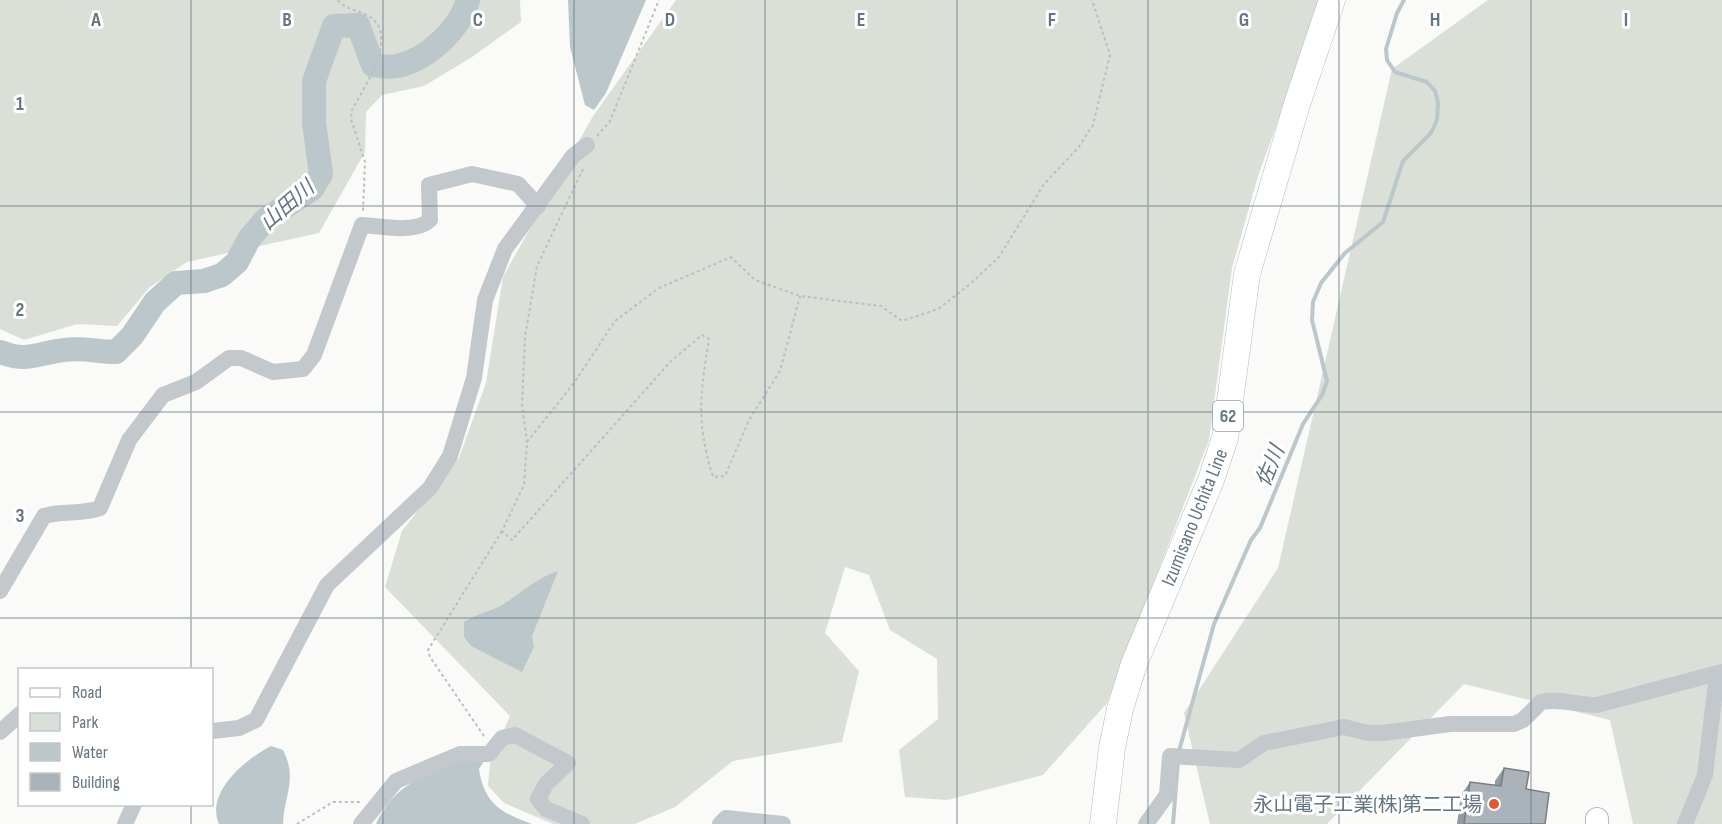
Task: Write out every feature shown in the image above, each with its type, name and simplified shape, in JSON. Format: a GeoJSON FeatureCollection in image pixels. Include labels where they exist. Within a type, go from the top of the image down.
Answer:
{"type":"FeatureCollection","features":[{"type":"Feature","properties":{"kind":"main road","name":"Izumisano Uchita Line"},"geometry":{"type":"LineString","coordinates":[[1103,824],[1112,748],[1120,709],[1134,664],[1211,480],[1225,438],[1247,274],[1297,104],[1332,0]]}},
{"type":"Feature","properties":{"kind":"street"},"geometry":{"type":"LineString","coordinates":[[213,731],[239,728],[256,720],[327,585],[430,488],[450,456],[474,378],[485,300],[505,249],[573,156],[587,146]]}},
{"type":"Feature","properties":{"kind":"street"},"geometry":{"type":"LineString","coordinates":[[0,591],[44,516],[63,512],[89,512],[100,508],[129,440],[163,396],[196,382],[229,358],[241,358],[273,372],[303,369],[314,355],[362,225],[424,225],[430,220],[429,185],[472,174],[518,184],[538,206]]}},
{"type":"Feature","properties":{"kind":"street"},"geometry":{"type":"LineString","coordinates":[[1146,824],[1167,795],[1179,756],[1239,760],[1264,743],[1344,727],[1368,733],[1383,733],[1450,724],[1514,724],[1522,720],[1541,702],[1569,700],[1585,705],[1597,705],[1719,673],[1705,776],[1685,824]]}},
{"type":"Feature","properties":{"kind":"street"},"geometry":{"type":"LineString","coordinates":[[0,732],[18,716]]}},
{"type":"Feature","properties":{"kind":"street"},"geometry":{"type":"LineString","coordinates":[[361,824],[396,781],[460,753],[489,754],[502,738],[515,735],[568,763],[546,784],[538,799],[546,809],[582,824]]}},
{"type":"Feature","properties":{"kind":"street"},"geometry":{"type":"LineString","coordinates":[[125,824],[133,806]]}},
{"type":"Feature","properties":{"kind":"street"},"geometry":{"type":"LineString","coordinates":[[720,824],[726,818],[783,824]]}},
{"type":"Feature","properties":{"kind":"path"},"geometry":{"type":"LineString","coordinates":[[338,0],[375,21],[379,30],[379,58],[352,110],[351,119],[365,162],[362,225]]}},
{"type":"Feature","properties":{"kind":"path"},"geometry":{"type":"LineString","coordinates":[[493,749],[458,702],[428,650],[502,531],[524,485],[527,442],[522,404],[525,337],[537,266],[588,158],[587,146],[610,121],[659,0]]}},
{"type":"Feature","properties":{"kind":"path"},"geometry":{"type":"LineString","coordinates":[[527,442],[574,383],[615,321],[659,288],[730,257],[754,280],[800,296],[881,306],[902,321],[938,309],[969,285],[999,257],[1044,184],[1078,148],[1093,125],[1110,55],[1092,0]]}},
{"type":"Feature","properties":{"kind":"path"},"geometry":{"type":"LineString","coordinates":[[502,531],[512,540],[671,361],[702,334],[709,339],[700,396],[703,445],[713,477],[725,476],[749,420],[780,371],[800,296]]}},
{"type":"Feature","properties":{"kind":"path"},"geometry":{"type":"LineString","coordinates":[[297,824],[333,802],[359,802],[369,797]]}},
{"type":"Feature","properties":{"kind":"green space"},"geometry":{"type":"Polygon","coordinates":[[[0,0],[520,0],[521,22],[472,57],[424,86],[382,95],[366,112],[365,152],[319,233],[187,262],[150,287],[117,326],[77,324],[24,340],[0,329],[0,0]]]}},
{"type":"Feature","properties":{"kind":"green space"},"geometry":{"type":"Polygon","coordinates":[[[676,0],[1322,0],[1258,176],[1232,268],[1209,440],[1107,703],[1043,775],[947,800],[905,797],[899,750],[938,719],[937,659],[890,630],[869,575],[845,567],[825,633],[859,671],[842,742],[733,761],[675,807],[635,824],[553,824],[504,803],[488,786],[490,763],[510,716],[385,587],[402,531],[459,458],[486,383],[503,277],[593,116],[676,0]]]}},
{"type":"Feature","properties":{"kind":"green space"},"geometry":{"type":"Polygon","coordinates":[[[1488,0],[1722,0],[1722,824],[1633,824],[1610,720],[1464,684],[1327,824],[1210,824],[1184,713],[1278,568],[1392,69],[1488,0]]]}},
{"type":"Feature","properties":{"kind":"water"},"geometry":{"type":"Polygon","coordinates":[[[568,0],[646,0],[606,93],[594,110],[585,105],[570,47],[568,0]]]}},
{"type":"Feature","properties":{"kind":"water"},"geometry":{"type":"Polygon","coordinates":[[[558,571],[532,636],[534,647],[522,672],[471,646],[464,637],[464,622],[502,605],[536,581],[558,571]]]}},
{"type":"Feature","properties":{"kind":"water"},"geometry":{"type":"Polygon","coordinates":[[[271,746],[283,750],[289,770],[290,779],[283,824],[219,824],[216,812],[218,800],[230,778],[250,759],[271,746]]]}},
{"type":"Feature","properties":{"kind":"water"},"geometry":{"type":"Polygon","coordinates":[[[462,761],[484,761],[479,769],[481,781],[490,798],[511,816],[532,824],[376,824],[392,799],[402,790],[423,777],[462,761]]]}},
{"type":"Feature","properties":{"kind":"building","name":"永山電子工業(株)第二工場"},"geometry":{"type":"Polygon","coordinates":[[[1504,768],[1529,772],[1526,789],[1549,793],[1545,824],[1464,824],[1470,782],[1501,786],[1504,768]]]}},
{"type":"Feature","properties":{"kind":"waterway","name":"山田川"},"geometry":{"type":"LineString","coordinates":[[0,352],[18,357],[71,349],[116,352],[132,336],[155,302],[176,283],[204,281],[222,275],[237,262],[249,239],[266,219],[312,189],[321,174],[314,123],[314,81],[334,26],[358,25],[373,65],[394,67],[420,57],[441,42],[458,22],[468,0]]}},
{"type":"Feature","properties":{"kind":"waterway","name":"佐川"},"geometry":{"type":"LineString","coordinates":[[1179,751],[1214,624],[1251,540],[1260,528],[1303,424],[1322,395],[1327,381],[1312,320],[1313,302],[1321,283],[1345,253],[1383,222],[1403,161],[1431,133],[1437,120],[1438,103],[1435,91],[1427,82],[1395,72],[1387,60],[1386,49],[1397,13],[1404,0]]}},
{"type":"Feature","properties":{"kind":"waterway","name":"佐川"},"geometry":{"type":"LineString","coordinates":[[1173,824],[1178,761]]}},
{"type":"Feature","properties":{"kind":"place","name":"永山電子工業(株)第二工場"},"geometry":{"type":"Point","coordinates":[1494,804]}}]}
